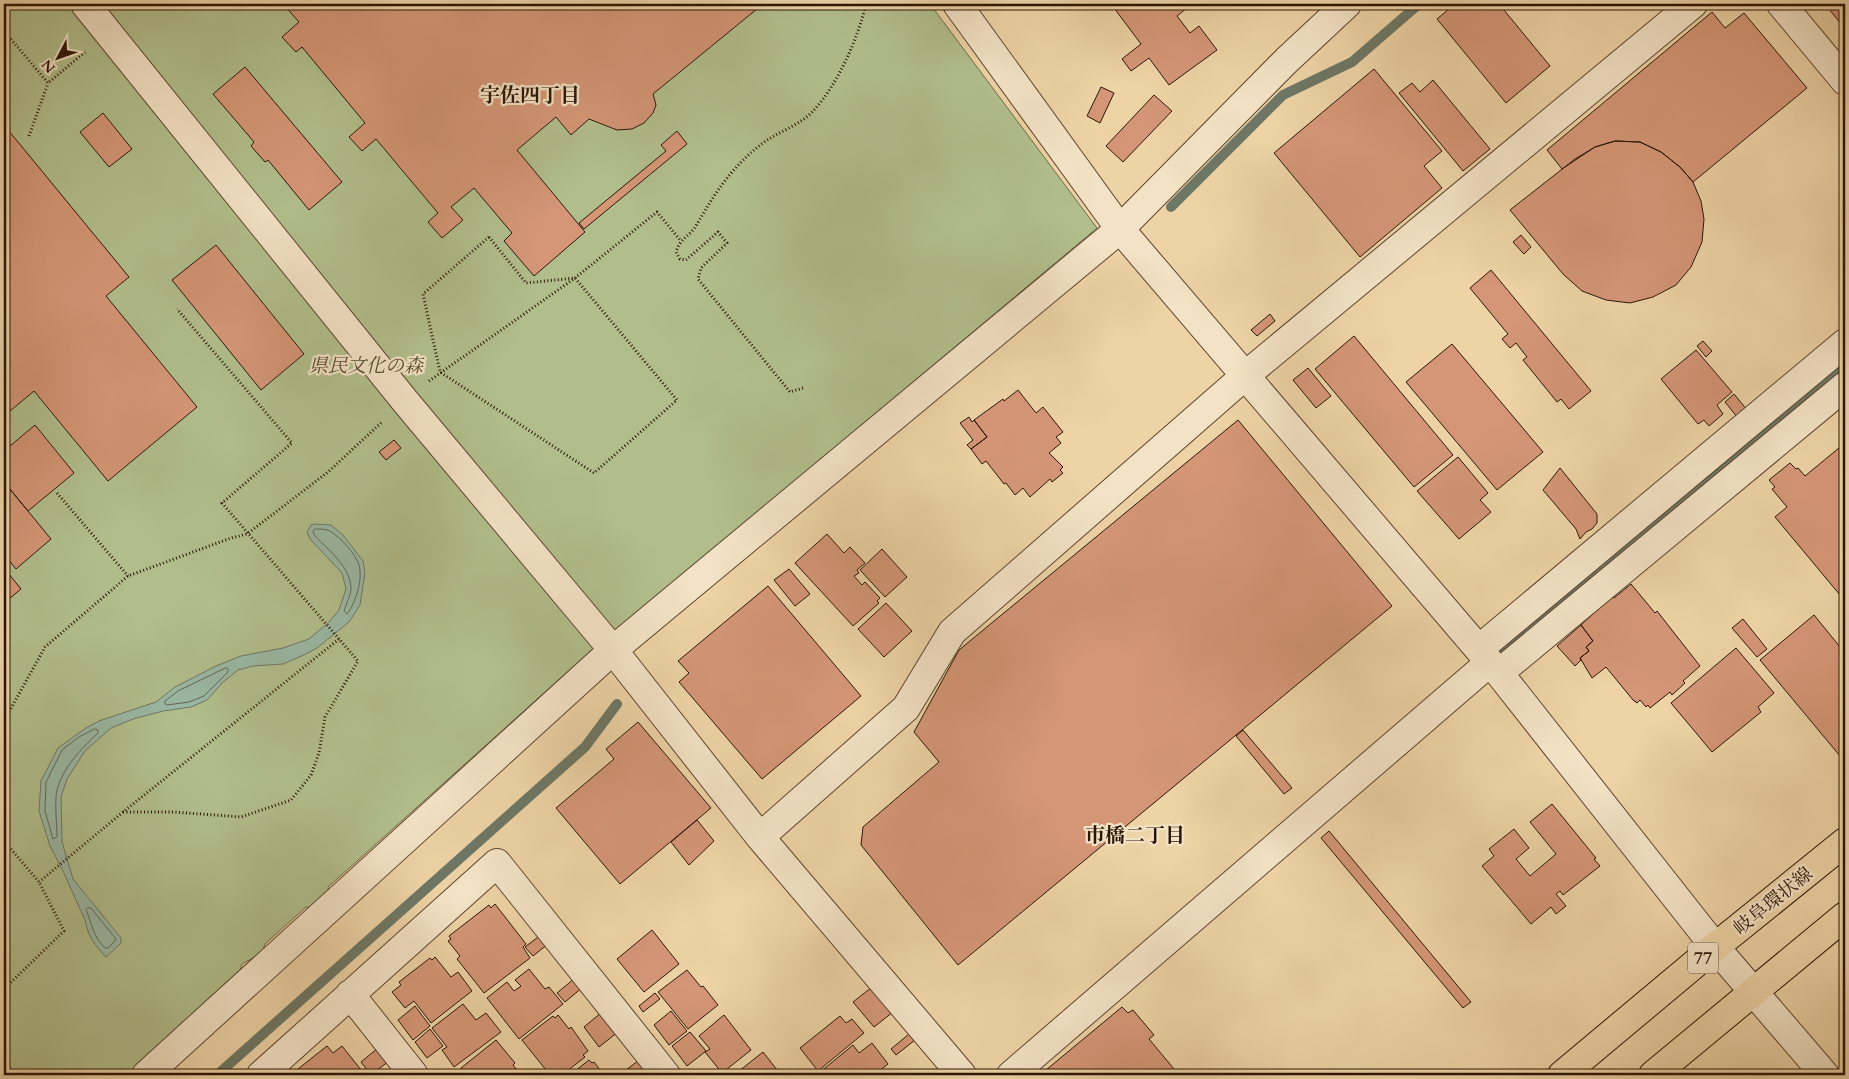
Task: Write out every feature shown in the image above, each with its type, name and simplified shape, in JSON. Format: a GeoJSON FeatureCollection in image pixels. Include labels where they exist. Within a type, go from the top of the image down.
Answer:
{"type":"FeatureCollection","features":[{"type":"Feature","properties":{"kind":"main road","name":"岐阜環状線"},"geometry":{"type":"LineString","coordinates":[[1562,1075],[1845,842]]}},
{"type":"Feature","properties":{"kind":"main road"},"geometry":{"type":"LineString","coordinates":[[1653,1075],[1845,916]]}},
{"type":"Feature","properties":{"kind":"street"},"geometry":{"type":"LineString","coordinates":[[85,4],[405,401],[613,650],[760,837],[962,1075]]}},
{"type":"Feature","properties":{"kind":"street"},"geometry":{"type":"LineString","coordinates":[[957,4],[1120,229],[1489,661],[1715,948],[1825,1075]]}},
{"type":"Feature","properties":{"kind":"street"},"geometry":{"type":"LineString","coordinates":[[146,1075],[613,650],[1120,229],[1286,60],[1347,4]]}},
{"type":"Feature","properties":{"kind":"street"},"geometry":{"type":"LineString","coordinates":[[760,837],[906,708],[952,632],[1246,375],[1693,4]]}},
{"type":"Feature","properties":{"kind":"street"},"geometry":{"type":"LineString","coordinates":[[1781,4],[1845,81]]}},
{"type":"Feature","properties":{"kind":"street"},"geometry":{"type":"LineString","coordinates":[[1011,1075],[1489,661],[1845,343]]}},
{"type":"Feature","properties":{"kind":"street"},"geometry":{"type":"LineString","coordinates":[[1489,661],[1845,386]]}},
{"type":"Feature","properties":{"kind":"street"},"geometry":{"type":"LineString","coordinates":[[261,1075],[497,863],[666,1075]]}},
{"type":"Feature","properties":{"kind":"street"},"geometry":{"type":"LineString","coordinates":[[350,994],[414,1075]]}},
{"type":"Feature","properties":{"kind":"path"},"geometry":{"type":"LineString","coordinates":[[803,388],[790,392],[698,279],[701,268],[727,243],[718,232],[686,260],[680,259],[676,252],[678,243],[695,228],[700,216],[736,166],[763,143],[797,123],[814,110],[844,64],[866,4]]}},
{"type":"Feature","properties":{"kind":"path"},"geometry":{"type":"LineString","coordinates":[[4,31],[48,83]]}},
{"type":"Feature","properties":{"kind":"path"},"geometry":{"type":"LineString","coordinates":[[29,136],[48,83],[108,32]]}},
{"type":"Feature","properties":{"kind":"path"},"geometry":{"type":"LineString","coordinates":[[4,721],[45,647],[128,576],[231,538],[248,534],[328,472],[405,401],[440,372],[575,278],[657,212],[681,241]]}},
{"type":"Feature","properties":{"kind":"path"},"geometry":{"type":"LineString","coordinates":[[489,237],[526,282],[575,278],[676,400],[594,473],[440,372],[423,294],[489,237]]}},
{"type":"Feature","properties":{"kind":"path"},"geometry":{"type":"LineString","coordinates":[[123,812],[172,812],[242,817],[291,800],[311,775],[319,753],[325,717],[358,661],[222,503],[292,443],[177,309]]}},
{"type":"Feature","properties":{"kind":"path"},"geometry":{"type":"LineString","coordinates":[[57,493],[128,576]]}},
{"type":"Feature","properties":{"kind":"path"},"geometry":{"type":"LineString","coordinates":[[39,882],[339,638]]}},
{"type":"Feature","properties":{"kind":"path"},"geometry":{"type":"LineString","coordinates":[[4,841],[39,882],[64,932],[4,989]]}},
{"type":"Feature","properties":{"kind":"green space","name":"県民文化の森"},"geometry":{"type":"Polygon","coordinates":[[[4,4],[930,4],[1097,228],[704,557],[703,571],[659,594],[593,649],[328,887],[329,899],[310,908],[306,907],[265,944],[262,953],[242,964],[235,989],[161,1075],[16,1075],[4,1058],[4,4]]]}},
{"type":"Feature","properties":{"kind":"water"},"geometry":{"type":"Polygon","coordinates":[[[311,525],[331,525],[343,535],[363,561],[365,573],[360,605],[349,622],[317,648],[304,655],[283,664],[253,666],[238,670],[223,682],[207,700],[191,707],[163,711],[133,719],[111,728],[85,751],[67,779],[61,797],[62,842],[73,879],[121,938],[121,943],[106,957],[90,936],[85,920],[50,846],[39,811],[41,781],[58,748],[86,728],[99,721],[156,702],[175,687],[216,666],[241,656],[283,648],[309,639],[329,622],[339,610],[346,589],[342,573],[311,540],[307,533],[311,525]]]}},
{"type":"Feature","properties":{"kind":"building"},"geometry":{"type":"Polygon","coordinates":[[[249,4],[261,4],[254,9],[249,4]]]}},
{"type":"Feature","properties":{"kind":"building"},"geometry":{"type":"Polygon","coordinates":[[[283,4],[763,4],[653,94],[656,105],[653,113],[644,123],[632,129],[617,130],[589,119],[571,135],[556,117],[517,150],[585,232],[534,276],[504,241],[512,233],[474,188],[451,207],[463,220],[442,238],[428,222],[438,213],[376,139],[362,151],[349,137],[365,123],[302,47],[296,52],[282,37],[299,22],[283,4]]]}},
{"type":"Feature","properties":{"kind":"building"},"geometry":{"type":"Polygon","coordinates":[[[1111,4],[1184,4],[1187,8],[1177,16],[1190,33],[1199,26],[1217,50],[1169,85],[1149,58],[1131,71],[1122,59],[1141,44],[1111,4]]]}},
{"type":"Feature","properties":{"kind":"building"},"geometry":{"type":"Polygon","coordinates":[[[1455,4],[1499,4],[1550,66],[1506,103],[1437,19],[1455,4]]]}},
{"type":"Feature","properties":{"kind":"building"},"geometry":{"type":"Polygon","coordinates":[[[1825,4],[1845,4],[1845,29],[1825,4]]]}},
{"type":"Feature","properties":{"kind":"building"},"geometry":{"type":"Polygon","coordinates":[[[1712,12],[1725,28],[1744,13],[1807,88],[1693,182],[1680,167],[1661,152],[1640,142],[1615,141],[1595,147],[1562,169],[1547,150],[1712,12]]]}},
{"type":"Feature","properties":{"kind":"building"},"geometry":{"type":"Polygon","coordinates":[[[245,67],[342,182],[309,210],[268,160],[265,162],[251,146],[254,142],[213,94],[245,67]]]}},
{"type":"Feature","properties":{"kind":"building"},"geometry":{"type":"Polygon","coordinates":[[[1374,69],[1442,151],[1424,166],[1442,188],[1360,257],[1274,153],[1374,69]]]}},
{"type":"Feature","properties":{"kind":"building"},"geometry":{"type":"Polygon","coordinates":[[[1433,80],[1490,149],[1463,171],[1399,93],[1412,83],[1420,92],[1433,80]]]}},
{"type":"Feature","properties":{"kind":"building"},"geometry":{"type":"Polygon","coordinates":[[[1101,87],[1114,93],[1100,123],[1087,116],[1101,87]]]}},
{"type":"Feature","properties":{"kind":"building"},"geometry":{"type":"Polygon","coordinates":[[[1154,95],[1172,111],[1123,162],[1106,146],[1154,95]]]}},
{"type":"Feature","properties":{"kind":"building"},"geometry":{"type":"Polygon","coordinates":[[[103,113],[132,149],[109,167],[80,132],[103,113]]]}},
{"type":"Feature","properties":{"kind":"building"},"geometry":{"type":"Polygon","coordinates":[[[4,125],[129,277],[106,296],[197,407],[108,481],[34,391],[4,416],[4,125]]]}},
{"type":"Feature","properties":{"kind":"building"},"geometry":{"type":"Polygon","coordinates":[[[677,131],[687,144],[584,229],[579,223],[666,151],[661,145],[677,131]]]}},
{"type":"Feature","properties":{"kind":"building"},"geometry":{"type":"Polygon","coordinates":[[[1615,141],[1640,142],[1661,152],[1680,167],[1693,182],[1701,201],[1704,219],[1702,242],[1691,267],[1676,285],[1653,297],[1630,303],[1606,300],[1582,291],[1563,274],[1510,210],[1575,159],[1595,147],[1615,141]]]}},
{"type":"Feature","properties":{"kind":"building"},"geometry":{"type":"Polygon","coordinates":[[[1521,235],[1531,247],[1524,254],[1513,242],[1521,235]]]}},
{"type":"Feature","properties":{"kind":"building"},"geometry":{"type":"Polygon","coordinates":[[[216,245],[304,354],[261,390],[172,280],[216,245]]]}},
{"type":"Feature","properties":{"kind":"building"},"geometry":{"type":"Polygon","coordinates":[[[1491,270],[1591,391],[1569,409],[1561,399],[1557,402],[1523,360],[1527,357],[1516,343],[1510,348],[1502,339],[1508,334],[1470,288],[1491,270]]]}},
{"type":"Feature","properties":{"kind":"building"},"geometry":{"type":"Polygon","coordinates":[[[1270,314],[1275,321],[1257,336],[1251,330],[1270,314]]]}},
{"type":"Feature","properties":{"kind":"building"},"geometry":{"type":"Polygon","coordinates":[[[1354,336],[1453,455],[1414,487],[1315,369],[1354,336]]]}},
{"type":"Feature","properties":{"kind":"building"},"geometry":{"type":"Polygon","coordinates":[[[1703,341],[1712,351],[1706,357],[1697,346],[1703,341]]]}},
{"type":"Feature","properties":{"kind":"building"},"geometry":{"type":"Polygon","coordinates":[[[1452,344],[1543,452],[1497,490],[1406,382],[1452,344]]]}},
{"type":"Feature","properties":{"kind":"building"},"geometry":{"type":"Polygon","coordinates":[[[1696,350],[1732,392],[1717,405],[1723,414],[1709,426],[1704,420],[1698,424],[1661,379],[1696,350]]]}},
{"type":"Feature","properties":{"kind":"building"},"geometry":{"type":"Polygon","coordinates":[[[1308,368],[1331,396],[1316,408],[1293,380],[1308,368]]]}},
{"type":"Feature","properties":{"kind":"building"},"geometry":{"type":"Polygon","coordinates":[[[1018,390],[1036,413],[1043,407],[1063,432],[1056,437],[1061,443],[1049,453],[1063,467],[1060,470],[1063,473],[1052,482],[1050,479],[1030,497],[1023,488],[1015,495],[986,461],[982,464],[971,449],[987,437],[974,420],[1018,390]]]}},
{"type":"Feature","properties":{"kind":"building"},"geometry":{"type":"Polygon","coordinates":[[[1734,394],[1748,411],[1738,418],[1725,402],[1734,394]]]}},
{"type":"Feature","properties":{"kind":"building"},"geometry":{"type":"Polygon","coordinates":[[[969,417],[972,422],[974,420],[987,437],[971,449],[967,445],[973,440],[960,423],[969,417]]]}},
{"type":"Feature","properties":{"kind":"building"},"geometry":{"type":"Polygon","coordinates":[[[1238,420],[1392,606],[958,965],[861,845],[863,827],[939,762],[914,732],[959,650],[1238,420]]]}},
{"type":"Feature","properties":{"kind":"building"},"geometry":{"type":"Polygon","coordinates":[[[35,425],[74,473],[28,511],[4,482],[4,451],[35,425]]]}},
{"type":"Feature","properties":{"kind":"building"},"geometry":{"type":"Polygon","coordinates":[[[394,440],[401,448],[386,460],[379,452],[394,440]]]}},
{"type":"Feature","properties":{"kind":"building"},"geometry":{"type":"Polygon","coordinates":[[[1845,443],[1845,601],[1775,517],[1787,507],[1772,489],[1775,487],[1769,480],[1790,463],[1805,476],[1845,443]]]}},
{"type":"Feature","properties":{"kind":"building"},"geometry":{"type":"Polygon","coordinates":[[[1458,457],[1488,493],[1480,500],[1491,512],[1459,539],[1417,491],[1458,457]]]}},
{"type":"Feature","properties":{"kind":"building"},"geometry":{"type":"Polygon","coordinates":[[[1560,468],[1597,514],[1597,523],[1580,539],[1576,529],[1543,490],[1560,468]]]}},
{"type":"Feature","properties":{"kind":"building"},"geometry":{"type":"Polygon","coordinates":[[[4,482],[51,539],[16,569],[8,559],[4,563],[4,482]]]}},
{"type":"Feature","properties":{"kind":"building"},"geometry":{"type":"Polygon","coordinates":[[[827,534],[844,553],[850,547],[865,563],[857,570],[859,573],[854,576],[862,585],[865,582],[880,598],[877,601],[879,603],[853,626],[795,563],[827,534]]]}},
{"type":"Feature","properties":{"kind":"building"},"geometry":{"type":"Polygon","coordinates":[[[882,549],[907,577],[885,597],[860,570],[882,549]]]}},
{"type":"Feature","properties":{"kind":"building"},"geometry":{"type":"Polygon","coordinates":[[[4,568],[21,589],[4,603],[4,568]]]}},
{"type":"Feature","properties":{"kind":"building"},"geometry":{"type":"Polygon","coordinates":[[[789,569],[810,594],[795,606],[774,580],[789,569]]]}},
{"type":"Feature","properties":{"kind":"building"},"geometry":{"type":"Polygon","coordinates":[[[1631,584],[1655,613],[1657,611],[1700,666],[1683,681],[1685,683],[1672,695],[1670,692],[1650,708],[1648,705],[1646,707],[1640,700],[1637,703],[1633,700],[1606,667],[1592,678],[1580,658],[1589,651],[1586,647],[1593,641],[1581,625],[1612,596],[1614,598],[1631,584]]]}},
{"type":"Feature","properties":{"kind":"building"},"geometry":{"type":"Polygon","coordinates":[[[768,586],[861,696],[762,779],[679,682],[689,673],[678,661],[768,586]]]}},
{"type":"Feature","properties":{"kind":"building"},"geometry":{"type":"Polygon","coordinates":[[[886,603],[912,631],[884,657],[858,629],[886,603]]]}},
{"type":"Feature","properties":{"kind":"building"},"geometry":{"type":"Polygon","coordinates":[[[1814,615],[1845,653],[1845,762],[1760,660],[1814,615]]]}},
{"type":"Feature","properties":{"kind":"building"},"geometry":{"type":"Polygon","coordinates":[[[1743,619],[1767,649],[1757,657],[1732,628],[1743,619]]]}},
{"type":"Feature","properties":{"kind":"building"},"geometry":{"type":"Polygon","coordinates":[[[1581,625],[1593,641],[1586,647],[1589,651],[1580,658],[1581,660],[1575,666],[1557,646],[1581,625]]]}},
{"type":"Feature","properties":{"kind":"building"},"geometry":{"type":"Polygon","coordinates":[[[1736,648],[1774,693],[1758,707],[1761,712],[1712,752],[1671,703],[1736,648]]]}},
{"type":"Feature","properties":{"kind":"building"},"geometry":{"type":"Polygon","coordinates":[[[638,722],[711,808],[620,884],[556,808],[614,759],[606,749],[638,722]]]}},
{"type":"Feature","properties":{"kind":"building"},"geometry":{"type":"Polygon","coordinates":[[[1243,730],[1292,788],[1284,794],[1236,736],[1243,730]]]}},
{"type":"Feature","properties":{"kind":"building"},"geometry":{"type":"Polygon","coordinates":[[[1552,804],[1596,858],[1594,859],[1600,866],[1563,895],[1560,891],[1556,894],[1566,906],[1556,914],[1551,907],[1531,924],[1482,866],[1494,856],[1489,849],[1514,829],[1529,848],[1516,859],[1530,876],[1556,854],[1530,822],[1552,804]]]}},
{"type":"Feature","properties":{"kind":"building"},"geometry":{"type":"Polygon","coordinates":[[[697,820],[714,841],[689,865],[671,842],[697,820]]]}},
{"type":"Feature","properties":{"kind":"building"},"geometry":{"type":"Polygon","coordinates":[[[1329,831],[1471,1002],[1463,1008],[1321,838],[1329,831]]]}},
{"type":"Feature","properties":{"kind":"building"},"geometry":{"type":"Polygon","coordinates":[[[495,904],[526,944],[523,947],[530,958],[484,993],[457,959],[460,956],[448,941],[451,939],[449,936],[489,905],[491,908],[495,904]]]}},
{"type":"Feature","properties":{"kind":"building"},"geometry":{"type":"Polygon","coordinates":[[[652,930],[679,964],[644,992],[617,959],[652,930]]]}},
{"type":"Feature","properties":{"kind":"building"},"geometry":{"type":"Polygon","coordinates":[[[542,934],[548,944],[533,956],[525,947],[542,934]]]}},
{"type":"Feature","properties":{"kind":"building"},"geometry":{"type":"Polygon","coordinates":[[[435,957],[451,977],[458,972],[472,991],[431,1023],[414,1001],[405,1008],[392,992],[401,985],[399,982],[430,958],[432,960],[435,957]]]}},
{"type":"Feature","properties":{"kind":"building"},"geometry":{"type":"Polygon","coordinates":[[[529,969],[545,989],[549,987],[563,1004],[519,1039],[487,998],[507,982],[514,991],[521,986],[515,980],[529,969]]]}},
{"type":"Feature","properties":{"kind":"building"},"geometry":{"type":"Polygon","coordinates":[[[687,970],[718,1005],[688,1029],[658,992],[687,970]]]}},
{"type":"Feature","properties":{"kind":"building"},"geometry":{"type":"Polygon","coordinates":[[[575,978],[583,987],[565,1002],[557,993],[575,978]]]}},
{"type":"Feature","properties":{"kind":"building"},"geometry":{"type":"Polygon","coordinates":[[[872,987],[893,1012],[874,1027],[853,1002],[872,987]]]}},
{"type":"Feature","properties":{"kind":"building"},"geometry":{"type":"Polygon","coordinates":[[[655,993],[660,999],[643,1012],[639,1006],[655,993]]]}},
{"type":"Feature","properties":{"kind":"building"},"geometry":{"type":"Polygon","coordinates":[[[463,1004],[476,1020],[486,1013],[501,1032],[454,1067],[442,1050],[447,1047],[432,1028],[463,1004]]]}},
{"type":"Feature","properties":{"kind":"building"},"geometry":{"type":"Polygon","coordinates":[[[415,1006],[430,1026],[413,1040],[398,1020],[415,1006]]]}},
{"type":"Feature","properties":{"kind":"building"},"geometry":{"type":"Polygon","coordinates":[[[1122,1007],[1128,1013],[1133,1010],[1154,1035],[1149,1039],[1179,1075],[1040,1075],[1122,1007]]]}},
{"type":"Feature","properties":{"kind":"building"},"geometry":{"type":"Polygon","coordinates":[[[671,1011],[687,1031],[669,1045],[654,1025],[671,1011]]]}},
{"type":"Feature","properties":{"kind":"building"},"geometry":{"type":"Polygon","coordinates":[[[602,1012],[618,1032],[599,1047],[584,1027],[602,1012]]]}},
{"type":"Feature","properties":{"kind":"building"},"geometry":{"type":"Polygon","coordinates":[[[558,1015],[569,1029],[571,1027],[588,1051],[583,1055],[585,1057],[562,1075],[550,1075],[522,1040],[553,1016],[555,1018],[558,1015]]]}},
{"type":"Feature","properties":{"kind":"building"},"geometry":{"type":"Polygon","coordinates":[[[724,1015],[751,1050],[722,1073],[705,1052],[710,1049],[699,1036],[724,1015]]]}},
{"type":"Feature","properties":{"kind":"building"},"geometry":{"type":"Polygon","coordinates":[[[840,1016],[846,1023],[852,1019],[864,1033],[818,1071],[800,1048],[840,1016]]]}},
{"type":"Feature","properties":{"kind":"building"},"geometry":{"type":"Polygon","coordinates":[[[430,1029],[443,1046],[427,1058],[415,1042],[430,1029]]]}},
{"type":"Feature","properties":{"kind":"building"},"geometry":{"type":"Polygon","coordinates":[[[690,1032],[706,1051],[687,1066],[672,1046],[690,1032]]]}},
{"type":"Feature","properties":{"kind":"building"},"geometry":{"type":"Polygon","coordinates":[[[909,1034],[915,1040],[896,1055],[891,1049],[909,1034]]]}},
{"type":"Feature","properties":{"kind":"building"},"geometry":{"type":"Polygon","coordinates":[[[496,1040],[515,1063],[513,1065],[521,1075],[466,1075],[461,1068],[496,1040]]]}},
{"type":"Feature","properties":{"kind":"building"},"geometry":{"type":"Polygon","coordinates":[[[872,1043],[888,1064],[874,1075],[821,1075],[819,1073],[853,1045],[859,1053],[872,1043]]]}},
{"type":"Feature","properties":{"kind":"building"},"geometry":{"type":"Polygon","coordinates":[[[327,1046],[333,1053],[342,1046],[365,1075],[294,1075],[293,1073],[327,1046]]]}},
{"type":"Feature","properties":{"kind":"building"},"geometry":{"type":"Polygon","coordinates":[[[378,1048],[389,1061],[371,1075],[361,1062],[378,1048]]]}},
{"type":"Feature","properties":{"kind":"building"},"geometry":{"type":"Polygon","coordinates":[[[763,1052],[781,1075],[734,1075],[763,1052]]]}},
{"type":"Feature","properties":{"kind":"building"},"geometry":{"type":"Polygon","coordinates":[[[589,1060],[592,1063],[594,1062],[604,1075],[570,1075],[589,1060]]]}},
{"type":"Feature","properties":{"kind":"building"},"geometry":{"type":"Polygon","coordinates":[[[639,1060],[651,1075],[621,1074],[639,1060]]]}},
{"type":"Feature","properties":{"kind":"waterway"},"geometry":{"type":"LineString","coordinates":[[1171,207],[1283,95],[1352,62],[1419,4]]}},
{"type":"Feature","properties":{"kind":"waterway"},"geometry":{"type":"LineString","coordinates":[[1501,652],[1845,366]]}},
{"type":"Feature","properties":{"kind":"waterway"},"geometry":{"type":"LineString","coordinates":[[217,1075],[585,747],[617,704]]}},
{"type":"Feature","properties":{"kind":"district","name":"宇佐四丁目"},"geometry":{"type":"Point","coordinates":[530,95]}},
{"type":"Feature","properties":{"kind":"district","name":"市橋二丁目"},"geometry":{"type":"Point","coordinates":[1135,835]}}]}
